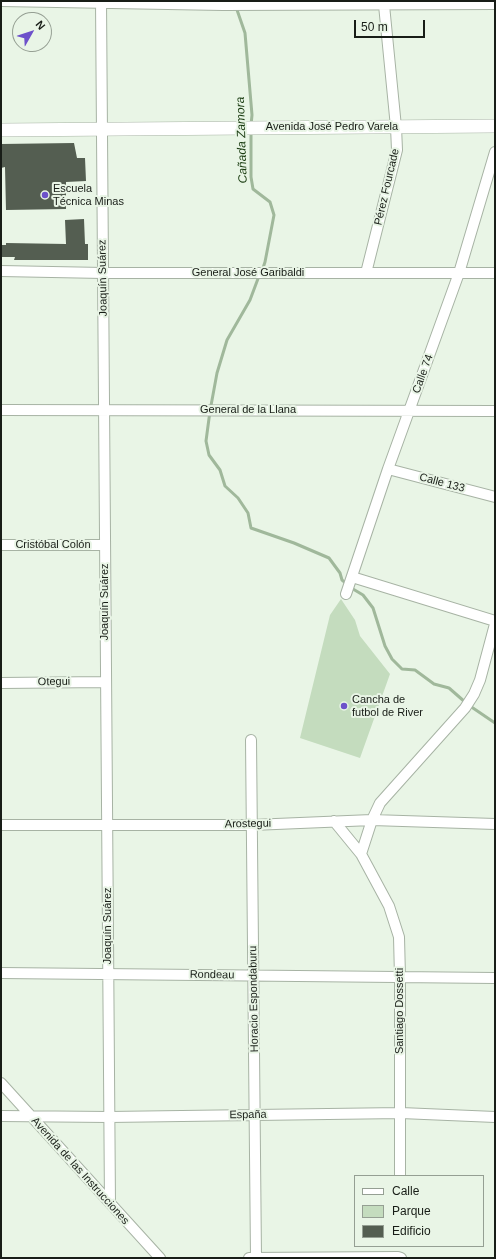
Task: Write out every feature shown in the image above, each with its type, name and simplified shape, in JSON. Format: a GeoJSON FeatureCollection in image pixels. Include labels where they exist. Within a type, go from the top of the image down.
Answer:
{"type":"FeatureCollection","features":[{"type":"Feature","properties":{"kind":"street"},"geometry":{"type":"LineString","coordinates":[[1,1],[223,5],[494,3]]}},
{"type":"Feature","properties":{"kind":"street","name":"Joaquín Suárez"},"geometry":{"type":"LineString","coordinates":[[101,2],[110,1204]]}},
{"type":"Feature","properties":{"kind":"street","name":"Pérez Fourcade"},"geometry":{"type":"LineString","coordinates":[[366,273],[397,150],[384,5]]}},
{"type":"Feature","properties":{"kind":"street","name":"Avenida José Pedro Varela"},"geometry":{"type":"LineString","coordinates":[[1,130],[495,126]]}},
{"type":"Feature","properties":{"kind":"street","name":"Calle 74"},"geometry":{"type":"LineString","coordinates":[[495,152],[460,273],[388,469],[349,585],[495,623]]}},
{"type":"Feature","properties":{"kind":"street","name":"General José Garibaldi"},"geometry":{"type":"LineString","coordinates":[[1,271],[103,273],[495,273]]}},
{"type":"Feature","properties":{"kind":"street","name":"General de la Llana"},"geometry":{"type":"LineString","coordinates":[[1,410],[105,409],[495,411]]}},
{"type":"Feature","properties":{"kind":"street","name":"Calle 133"},"geometry":{"type":"LineString","coordinates":[[388,469],[495,498]]}},
{"type":"Feature","properties":{"kind":"street","name":"Cristóbal Colón"},"geometry":{"type":"LineString","coordinates":[[1,545],[105,545]]}},
{"type":"Feature","properties":{"kind":"street"},"geometry":{"type":"LineString","coordinates":[[361,854],[372,820],[380,803],[465,708],[474,694],[480,680],[495,623]]}},
{"type":"Feature","properties":{"kind":"street","name":"Otegui"},"geometry":{"type":"LineString","coordinates":[[1,683],[106,682]]}},
{"type":"Feature","properties":{"kind":"street","name":"Horacio Espondaburu"},"geometry":{"type":"LineString","coordinates":[[252,740],[256,1258]]}},
{"type":"Feature","properties":{"kind":"street","name":"Arostegui"},"geometry":{"type":"LineString","coordinates":[[1,825],[252,825],[372,820],[495,824]]}},
{"type":"Feature","properties":{"kind":"street","name":"Santiago Dossetti"},"geometry":{"type":"LineString","coordinates":[[334,821],[361,854],[389,906],[399,937],[401,1113],[400,1175]]}},
{"type":"Feature","properties":{"kind":"street","name":"Rondeau"},"geometry":{"type":"LineString","coordinates":[[1,973],[495,978]]}},
{"type":"Feature","properties":{"kind":"street","name":"Avenida de las Instrucciones"},"geometry":{"type":"LineString","coordinates":[[1,1083],[160,1258]]}},
{"type":"Feature","properties":{"kind":"street","name":"España"},"geometry":{"type":"LineString","coordinates":[[1,1116],[109,1117],[401,1113],[495,1117]]}},
{"type":"Feature","properties":{"kind":"street"},"geometry":{"type":"LineString","coordinates":[[249,1258],[400,1257],[399,1247]]}},
{"type":"Feature","properties":{"kind":"green space","name":"Cancha de futbol de River"},"geometry":{"type":"Polygon","coordinates":[[[341,599],[355,620],[360,636],[390,674],[360,758],[300,738],[330,615],[341,599]]]}},
{"type":"Feature","properties":{"kind":"building"},"geometry":{"type":"Polygon","coordinates":[[[74,143],[77,158],[85,158],[86,181],[66,182],[66,209],[6,210],[5,167],[1,168],[1,144],[74,143]]]}},
{"type":"Feature","properties":{"kind":"building"},"geometry":{"type":"Polygon","coordinates":[[[84,219],[85,244],[88,244],[88,260],[14,260],[15,257],[1,257],[1,245],[6,245],[6,243],[66,244],[65,220],[84,219]]]}},
{"type":"Feature","properties":{"kind":"waterway","name":"Cañada Zamora"},"geometry":{"type":"LineString","coordinates":[[236,7],[245,33],[252,115],[251,125]]}},
{"type":"Feature","properties":{"kind":"waterway","name":"Cañada Zamora"},"geometry":{"type":"LineString","coordinates":[[251,131],[251,177],[253,189],[270,202],[274,215],[262,271]]}},
{"type":"Feature","properties":{"kind":"waterway","name":"Cañada Zamora"},"geometry":{"type":"LineString","coordinates":[[259,276],[250,300],[227,340],[217,373],[206,441],[209,455],[220,470],[225,486],[238,498],[248,513],[251,528],[294,543],[329,558],[340,573],[342,580],[363,595],[373,608],[385,646],[392,659],[402,669],[415,670],[434,684],[449,688],[465,702]]}},
{"type":"Feature","properties":{"kind":"waterway","name":"Cañada Zamora"},"geometry":{"type":"LineString","coordinates":[[470,706],[495,723]]}},
{"type":"Feature","properties":{"kind":"place","name":"Escuela Técnica Minas"},"geometry":{"type":"Point","coordinates":[45,195]}},
{"type":"Feature","properties":{"kind":"place","name":"Cancha de futbol de River"},"geometry":{"type":"Point","coordinates":[344,706]}}]}
